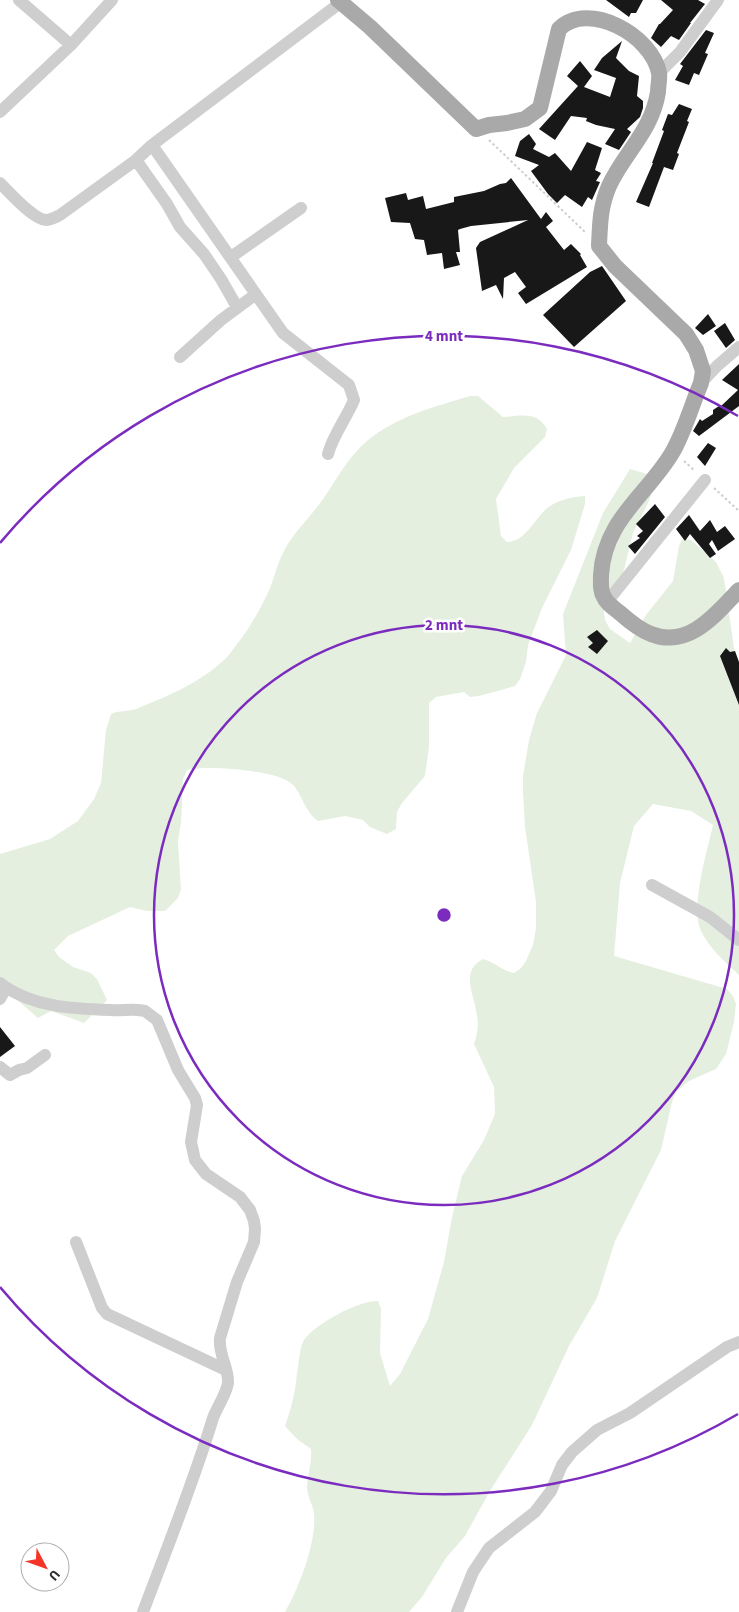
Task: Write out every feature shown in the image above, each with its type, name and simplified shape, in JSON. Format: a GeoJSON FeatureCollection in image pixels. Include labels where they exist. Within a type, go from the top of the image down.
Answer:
{"type":"FeatureCollection","features":[{"type":"Feature","properties":{"kind":"main road"},"geometry":{"type":"LineString","coordinates":[[341,1],[476,129],[525,119],[540,108],[559,30],[562,25],[572,18],[584,13],[601,13],[614,17],[632,30],[649,50],[659,73],[657,96],[645,130],[610,184],[606,194],[600,215],[599,246],[629,280],[686,334],[696,350],[703,371],[701,383],[673,451],[665,464],[624,512],[616,526],[606,550],[601,583],[603,595],[608,602],[628,620],[649,633],[662,638],[674,638],[689,633],[724,608],[739,590]]}},
{"type":"Feature","properties":{"kind":"street"},"geometry":{"type":"LineString","coordinates":[[19,0],[71,45]]}},
{"type":"Feature","properties":{"kind":"street"},"geometry":{"type":"LineString","coordinates":[[0,112],[71,45],[112,0]]}},
{"type":"Feature","properties":{"kind":"street"},"geometry":{"type":"LineString","coordinates":[[659,73],[680,52],[718,0]]}},
{"type":"Feature","properties":{"kind":"street"},"geometry":{"type":"LineString","coordinates":[[0,183],[16,200],[39,218],[48,220],[73,207],[341,1]]}},
{"type":"Feature","properties":{"kind":"street"},"geometry":{"type":"LineString","coordinates":[[152,145],[283,333],[349,385],[354,400],[348,416],[332,440],[328,454]]}},
{"type":"Feature","properties":{"kind":"street"},"geometry":{"type":"LineString","coordinates":[[136,160],[163,198],[180,227],[204,254],[222,279],[237,307]]}},
{"type":"Feature","properties":{"kind":"street"},"geometry":{"type":"LineString","coordinates":[[230,257],[301,208]]}},
{"type":"Feature","properties":{"kind":"street"},"geometry":{"type":"LineString","coordinates":[[180,357],[237,307],[256,294]]}},
{"type":"Feature","properties":{"kind":"street"},"geometry":{"type":"LineString","coordinates":[[701,383],[739,347]]}},
{"type":"Feature","properties":{"kind":"street"},"geometry":{"type":"LineString","coordinates":[[608,602],[705,480]]}},
{"type":"Feature","properties":{"kind":"street"},"geometry":{"type":"LineString","coordinates":[[652,885],[710,918],[739,940]]}},
{"type":"Feature","properties":{"kind":"street"},"geometry":{"type":"LineString","coordinates":[[2,990],[33,1001],[85,1010],[145,1011],[157,1020],[175,1064],[190,1088],[197,1105],[191,1142],[195,1160],[206,1174],[240,1198],[250,1210],[256,1228],[254,1242],[237,1282],[222,1328],[219,1345],[226,1370],[227,1386],[216,1410],[183,1508],[143,1612]]}},
{"type":"Feature","properties":{"kind":"street"},"geometry":{"type":"LineString","coordinates":[[0,1067],[10,1075],[27,1068],[46,1055]]}},
{"type":"Feature","properties":{"kind":"street"},"geometry":{"type":"LineString","coordinates":[[76,1242],[102,1308],[107,1314],[226,1370]]}},
{"type":"Feature","properties":{"kind":"street"},"geometry":{"type":"LineString","coordinates":[[457,1612],[473,1572],[489,1548],[535,1512],[551,1491],[562,1465],[572,1452],[597,1430],[630,1413],[727,1347],[739,1342]]}},
{"type":"Feature","properties":{"kind":"path"},"geometry":{"type":"LineString","coordinates":[[476,129],[599,246]]}},
{"type":"Feature","properties":{"kind":"green space"},"geometry":{"type":"Polygon","coordinates":[[[470,396],[478,396],[503,417],[533,417],[543,423],[547,429],[545,437],[514,468],[496,499],[501,536],[507,542],[524,535],[545,510],[559,501],[585,496],[585,504],[571,550],[542,608],[528,645],[526,662],[520,679],[515,686],[479,696],[470,697],[464,692],[436,697],[429,703],[429,747],[425,776],[402,803],[397,812],[396,829],[387,834],[370,827],[363,820],[345,816],[318,821],[310,813],[292,784],[272,775],[241,770],[209,768],[187,770],[183,779],[181,823],[178,841],[181,890],[178,898],[165,911],[147,911],[130,907],[68,936],[54,950],[59,957],[73,967],[91,973],[97,979],[107,1000],[84,1023],[51,1011],[38,1018],[0,985],[0,854],[50,839],[78,821],[94,799],[101,783],[106,730],[111,714],[136,709],[172,694],[205,675],[226,657],[259,611],[270,589],[281,557],[290,541],[318,506],[348,461],[360,447],[379,432],[403,419],[430,408],[470,396]]]}},
{"type":"Feature","properties":{"kind":"green space"},"geometry":{"type":"Polygon","coordinates":[[[630,469],[647,474],[652,491],[633,533],[622,578],[606,602],[605,620],[610,629],[630,643],[646,615],[673,581],[679,546],[683,538],[691,540],[716,562],[724,578],[739,683],[739,975],[709,944],[701,931],[698,921],[698,894],[713,825],[691,811],[653,804],[634,826],[620,883],[614,956],[727,989],[733,996],[736,1004],[734,1022],[726,1054],[716,1069],[689,1081],[676,1092],[661,1150],[615,1241],[597,1298],[569,1346],[532,1425],[490,1491],[465,1536],[446,1558],[422,1597],[409,1612],[285,1612],[306,1564],[313,1537],[314,1524],[314,1513],[307,1487],[311,1449],[297,1439],[285,1426],[294,1394],[302,1344],[310,1334],[327,1320],[360,1304],[378,1301],[381,1309],[380,1353],[390,1386],[400,1374],[428,1319],[444,1262],[462,1176],[484,1140],[495,1114],[494,1087],[474,1044],[478,1023],[470,977],[476,964],[483,959],[514,973],[526,961],[533,945],[536,928],[536,902],[525,827],[523,793],[523,776],[529,740],[537,713],[566,655],[563,614],[603,513],[630,469]]]}},
{"type":"Feature","properties":{"kind":"building"},"geometry":{"type":"Polygon","coordinates":[[[606,0],[643,0],[636,13],[631,13],[629,17],[606,0]]]}},
{"type":"Feature","properties":{"kind":"building"},"geometry":{"type":"Polygon","coordinates":[[[661,0],[698,0],[705,4],[679,40],[671,36],[661,47],[651,38],[659,24],[673,10],[661,0]]]}},
{"type":"Feature","properties":{"kind":"building"},"geometry":{"type":"Polygon","coordinates":[[[706,30],[714,33],[705,53],[708,54],[699,75],[694,73],[689,85],[675,80],[683,66],[680,64],[706,30]]]}},
{"type":"Feature","properties":{"kind":"building"},"geometry":{"type":"Polygon","coordinates":[[[622,41],[616,58],[629,71],[639,76],[637,96],[643,101],[643,108],[640,117],[627,129],[631,132],[619,150],[605,144],[615,129],[596,125],[586,121],[587,118],[571,116],[555,140],[539,129],[578,86],[567,76],[580,61],[592,76],[584,87],[610,97],[616,78],[594,70],[602,58],[622,41]]]}},
{"type":"Feature","properties":{"kind":"building"},"geometry":{"type":"Polygon","coordinates":[[[679,104],[692,109],[687,121],[689,122],[677,153],[679,154],[673,170],[664,167],[649,207],[636,202],[653,163],[668,114],[672,115],[679,104]]]}},
{"type":"Feature","properties":{"kind":"building"},"geometry":{"type":"Polygon","coordinates":[[[529,134],[536,144],[533,149],[549,157],[555,153],[571,171],[587,142],[602,148],[595,170],[601,173],[596,181],[600,182],[592,200],[588,197],[582,207],[565,195],[557,203],[548,194],[531,171],[539,165],[515,156],[520,141],[529,134]]]}},
{"type":"Feature","properties":{"kind":"building"},"geometry":{"type":"Polygon","coordinates":[[[511,178],[541,219],[546,212],[553,221],[546,227],[564,250],[571,244],[581,254],[587,267],[526,304],[518,293],[526,287],[515,272],[504,278],[503,299],[496,285],[482,291],[476,248],[480,242],[528,220],[471,226],[458,230],[460,252],[456,252],[460,265],[444,269],[442,253],[427,255],[424,240],[415,239],[410,223],[391,222],[385,198],[406,193],[408,200],[423,196],[426,209],[454,202],[454,197],[484,191],[506,183],[511,178]]]}},
{"type":"Feature","properties":{"kind":"building"},"geometry":{"type":"Polygon","coordinates":[[[602,266],[626,301],[574,347],[543,315],[590,272],[602,266]]]}},
{"type":"Feature","properties":{"kind":"building"},"geometry":{"type":"Polygon","coordinates":[[[708,314],[716,326],[703,335],[695,328],[708,314]]]}},
{"type":"Feature","properties":{"kind":"building"},"geometry":{"type":"Polygon","coordinates":[[[725,323],[735,340],[726,348],[714,331],[725,323]]]}},
{"type":"Feature","properties":{"kind":"building"},"geometry":{"type":"Polygon","coordinates":[[[739,364],[739,406],[699,436],[693,431],[700,419],[702,421],[713,414],[713,410],[720,407],[738,390],[722,380],[739,364]]]}},
{"type":"Feature","properties":{"kind":"building"},"geometry":{"type":"Polygon","coordinates":[[[708,443],[716,448],[705,466],[697,457],[708,443]]]}},
{"type":"Feature","properties":{"kind":"building"},"geometry":{"type":"Polygon","coordinates":[[[655,504],[665,517],[635,554],[628,546],[640,538],[637,536],[643,531],[636,524],[655,504]]]}},
{"type":"Feature","properties":{"kind":"building"},"geometry":{"type":"Polygon","coordinates":[[[689,515],[700,531],[710,520],[717,532],[725,526],[735,539],[718,551],[712,540],[709,544],[716,554],[710,558],[690,534],[685,541],[676,529],[689,515]]]}},
{"type":"Feature","properties":{"kind":"building"},"geometry":{"type":"Polygon","coordinates":[[[597,630],[608,641],[597,654],[588,647],[593,643],[587,637],[597,630]]]}},
{"type":"Feature","properties":{"kind":"building"},"geometry":{"type":"Polygon","coordinates":[[[726,648],[730,652],[735,651],[739,662],[739,705],[720,656],[726,648]]]}},
{"type":"Feature","properties":{"kind":"building"},"geometry":{"type":"Polygon","coordinates":[[[0,1027],[15,1046],[0,1057],[0,1027]]]}}]}
